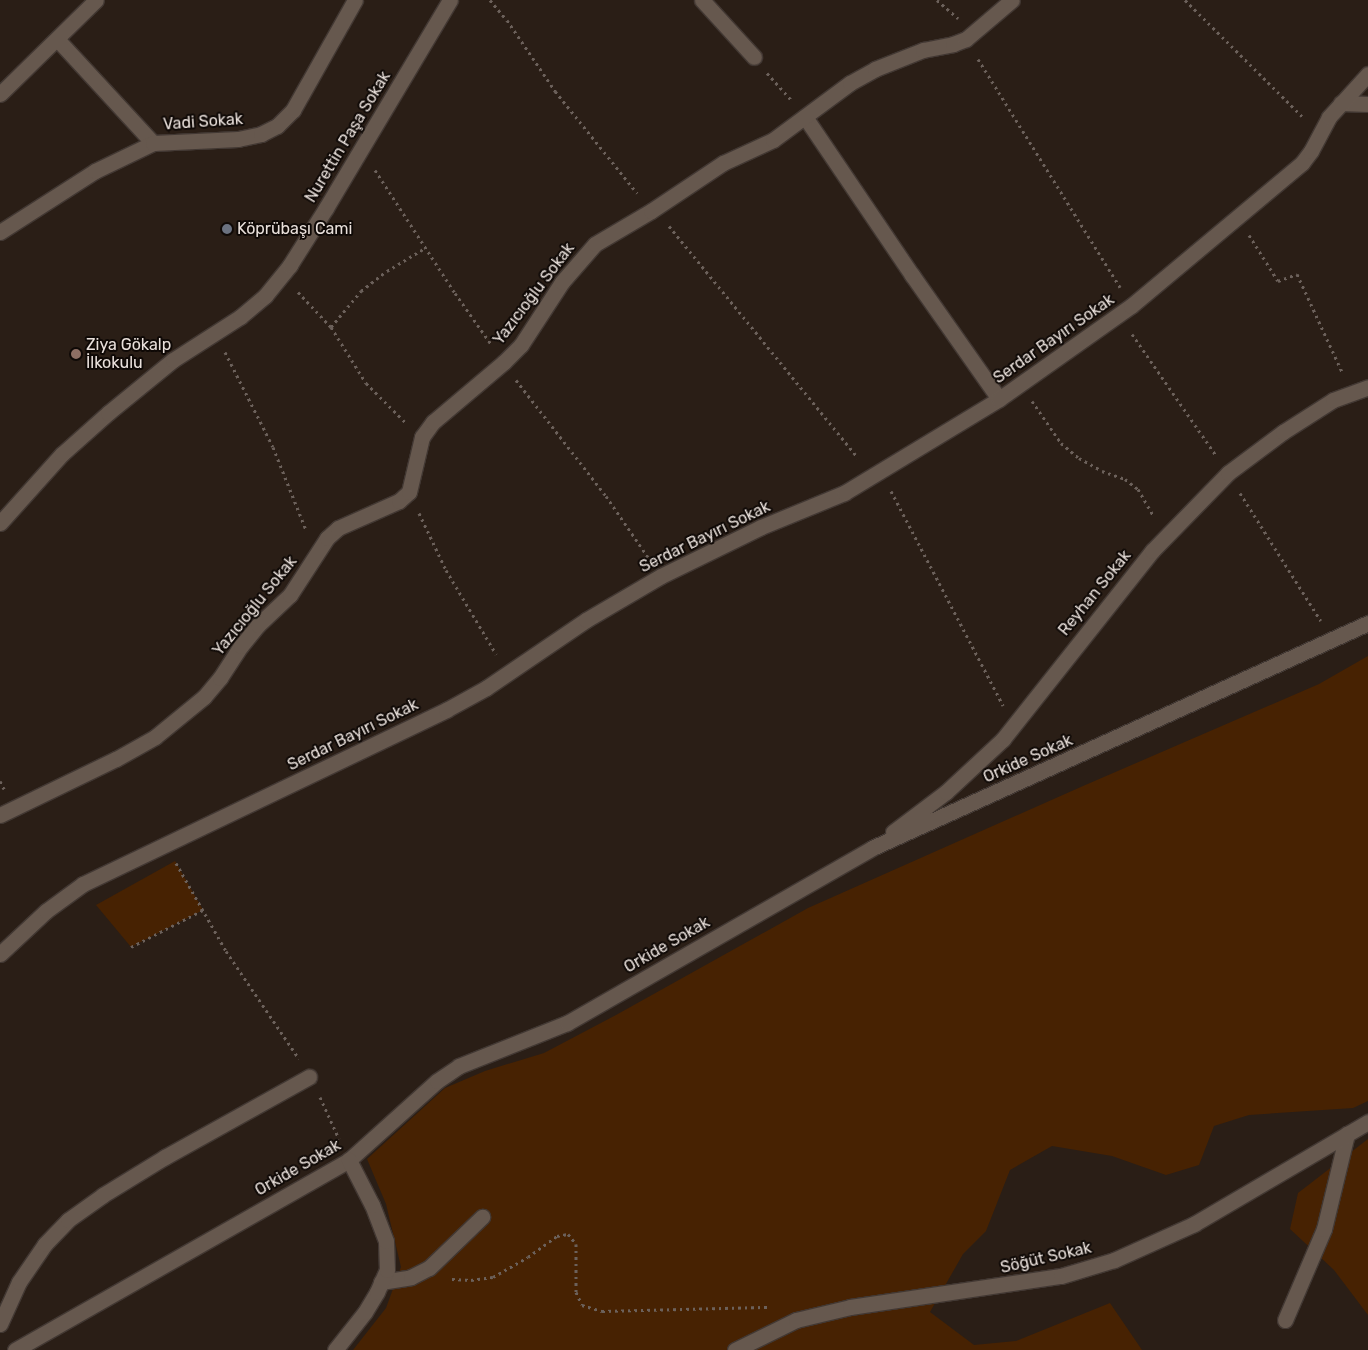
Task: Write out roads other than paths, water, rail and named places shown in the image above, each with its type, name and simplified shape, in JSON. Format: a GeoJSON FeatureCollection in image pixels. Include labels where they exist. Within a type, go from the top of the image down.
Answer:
{"type":"FeatureCollection","features":[{"type":"Feature","properties":{"kind":"street"},"geometry":{"type":"LineString","coordinates":[[0,94],[96,0]]}},
{"type":"Feature","properties":{"kind":"street","name":"Vadi Sokak"},"geometry":{"type":"LineString","coordinates":[[57,39],[153,143],[238,139],[261,134],[277,126],[293,110],[355,0]]}},
{"type":"Feature","properties":{"kind":"street","name":"Nurettin Paşa Sokak"},"geometry":{"type":"LineString","coordinates":[[0,523],[62,454],[108,413],[173,360],[216,334],[265,296],[282,275],[361,149],[450,0]]}},
{"type":"Feature","properties":{"kind":"street"},"geometry":{"type":"LineString","coordinates":[[702,0],[754,57]]}},
{"type":"Feature","properties":{"kind":"street","name":"Yazıcıoğlu Sokak"},"geometry":{"type":"LineString","coordinates":[[0,815],[116,759],[155,737],[186,713],[220,678],[241,646],[258,625],[290,595],[328,538],[338,528],[399,502],[409,492],[422,437],[433,422],[447,407],[504,362],[520,345],[562,282],[581,258],[602,240],[653,210],[716,167],[773,140],[850,83],[874,70],[923,50],[953,44],[966,39],[1012,0]]}},
{"type":"Feature","properties":{"kind":"street","name":"Serdar Bayırı Sokak"},"geometry":{"type":"LineString","coordinates":[[0,954],[46,911],[84,884],[446,710],[509,672],[586,620],[661,576],[761,527],[844,493],[1021,384],[1125,310],[1302,163],[1311,151],[1329,117],[1368,74]]}},
{"type":"Feature","properties":{"kind":"street"},"geometry":{"type":"LineString","coordinates":[[1341,103],[1368,104]]}},
{"type":"Feature","properties":{"kind":"street"},"geometry":{"type":"LineString","coordinates":[[805,117],[912,275],[999,398]]}},
{"type":"Feature","properties":{"kind":"street"},"geometry":{"type":"LineString","coordinates":[[0,232],[115,159],[153,143]]}},
{"type":"Feature","properties":{"kind":"street","name":"Reyhan Sokak"},"geometry":{"type":"LineString","coordinates":[[872,848],[972,770],[1014,725],[1094,622],[1162,540],[1228,473],[1283,432],[1333,400],[1368,387]]}},
{"type":"Feature","properties":{"kind":"street","name":"Orkide Sokak"},"geometry":{"type":"LineString","coordinates":[[15,1350],[350,1160],[448,1072],[473,1060],[567,1023],[872,848],[1368,623]]}},
{"type":"Feature","properties":{"kind":"street"},"geometry":{"type":"LineString","coordinates":[[0,1324],[19,1282],[45,1244],[68,1220],[103,1195],[165,1156],[309,1077]]}},
{"type":"Feature","properties":{"kind":"street","name":"Söğüt Sokak"},"geometry":{"type":"LineString","coordinates":[[735,1350],[796,1320],[850,1307],[1061,1276],[1114,1260],[1194,1224],[1368,1122]]}},
{"type":"Feature","properties":{"kind":"street"},"geometry":{"type":"LineString","coordinates":[[1285,1320],[1324,1228],[1347,1134]]}},
{"type":"Feature","properties":{"kind":"street"},"geometry":{"type":"LineString","coordinates":[[335,1350],[365,1312],[386,1270],[386,1241],[350,1160]]}},
{"type":"Feature","properties":{"kind":"street"},"geometry":{"type":"LineString","coordinates":[[381,1282],[411,1277],[429,1268],[482,1217]]}},
{"type":"Feature","properties":{"kind":"place","name":"Köprübaşı Cami"},"geometry":{"type":"Point","coordinates":[227,229]}},
{"type":"Feature","properties":{"kind":"place","name":"Ziya Gökalp İlkokulu"},"geometry":{"type":"Point","coordinates":[76,354]}}]}
